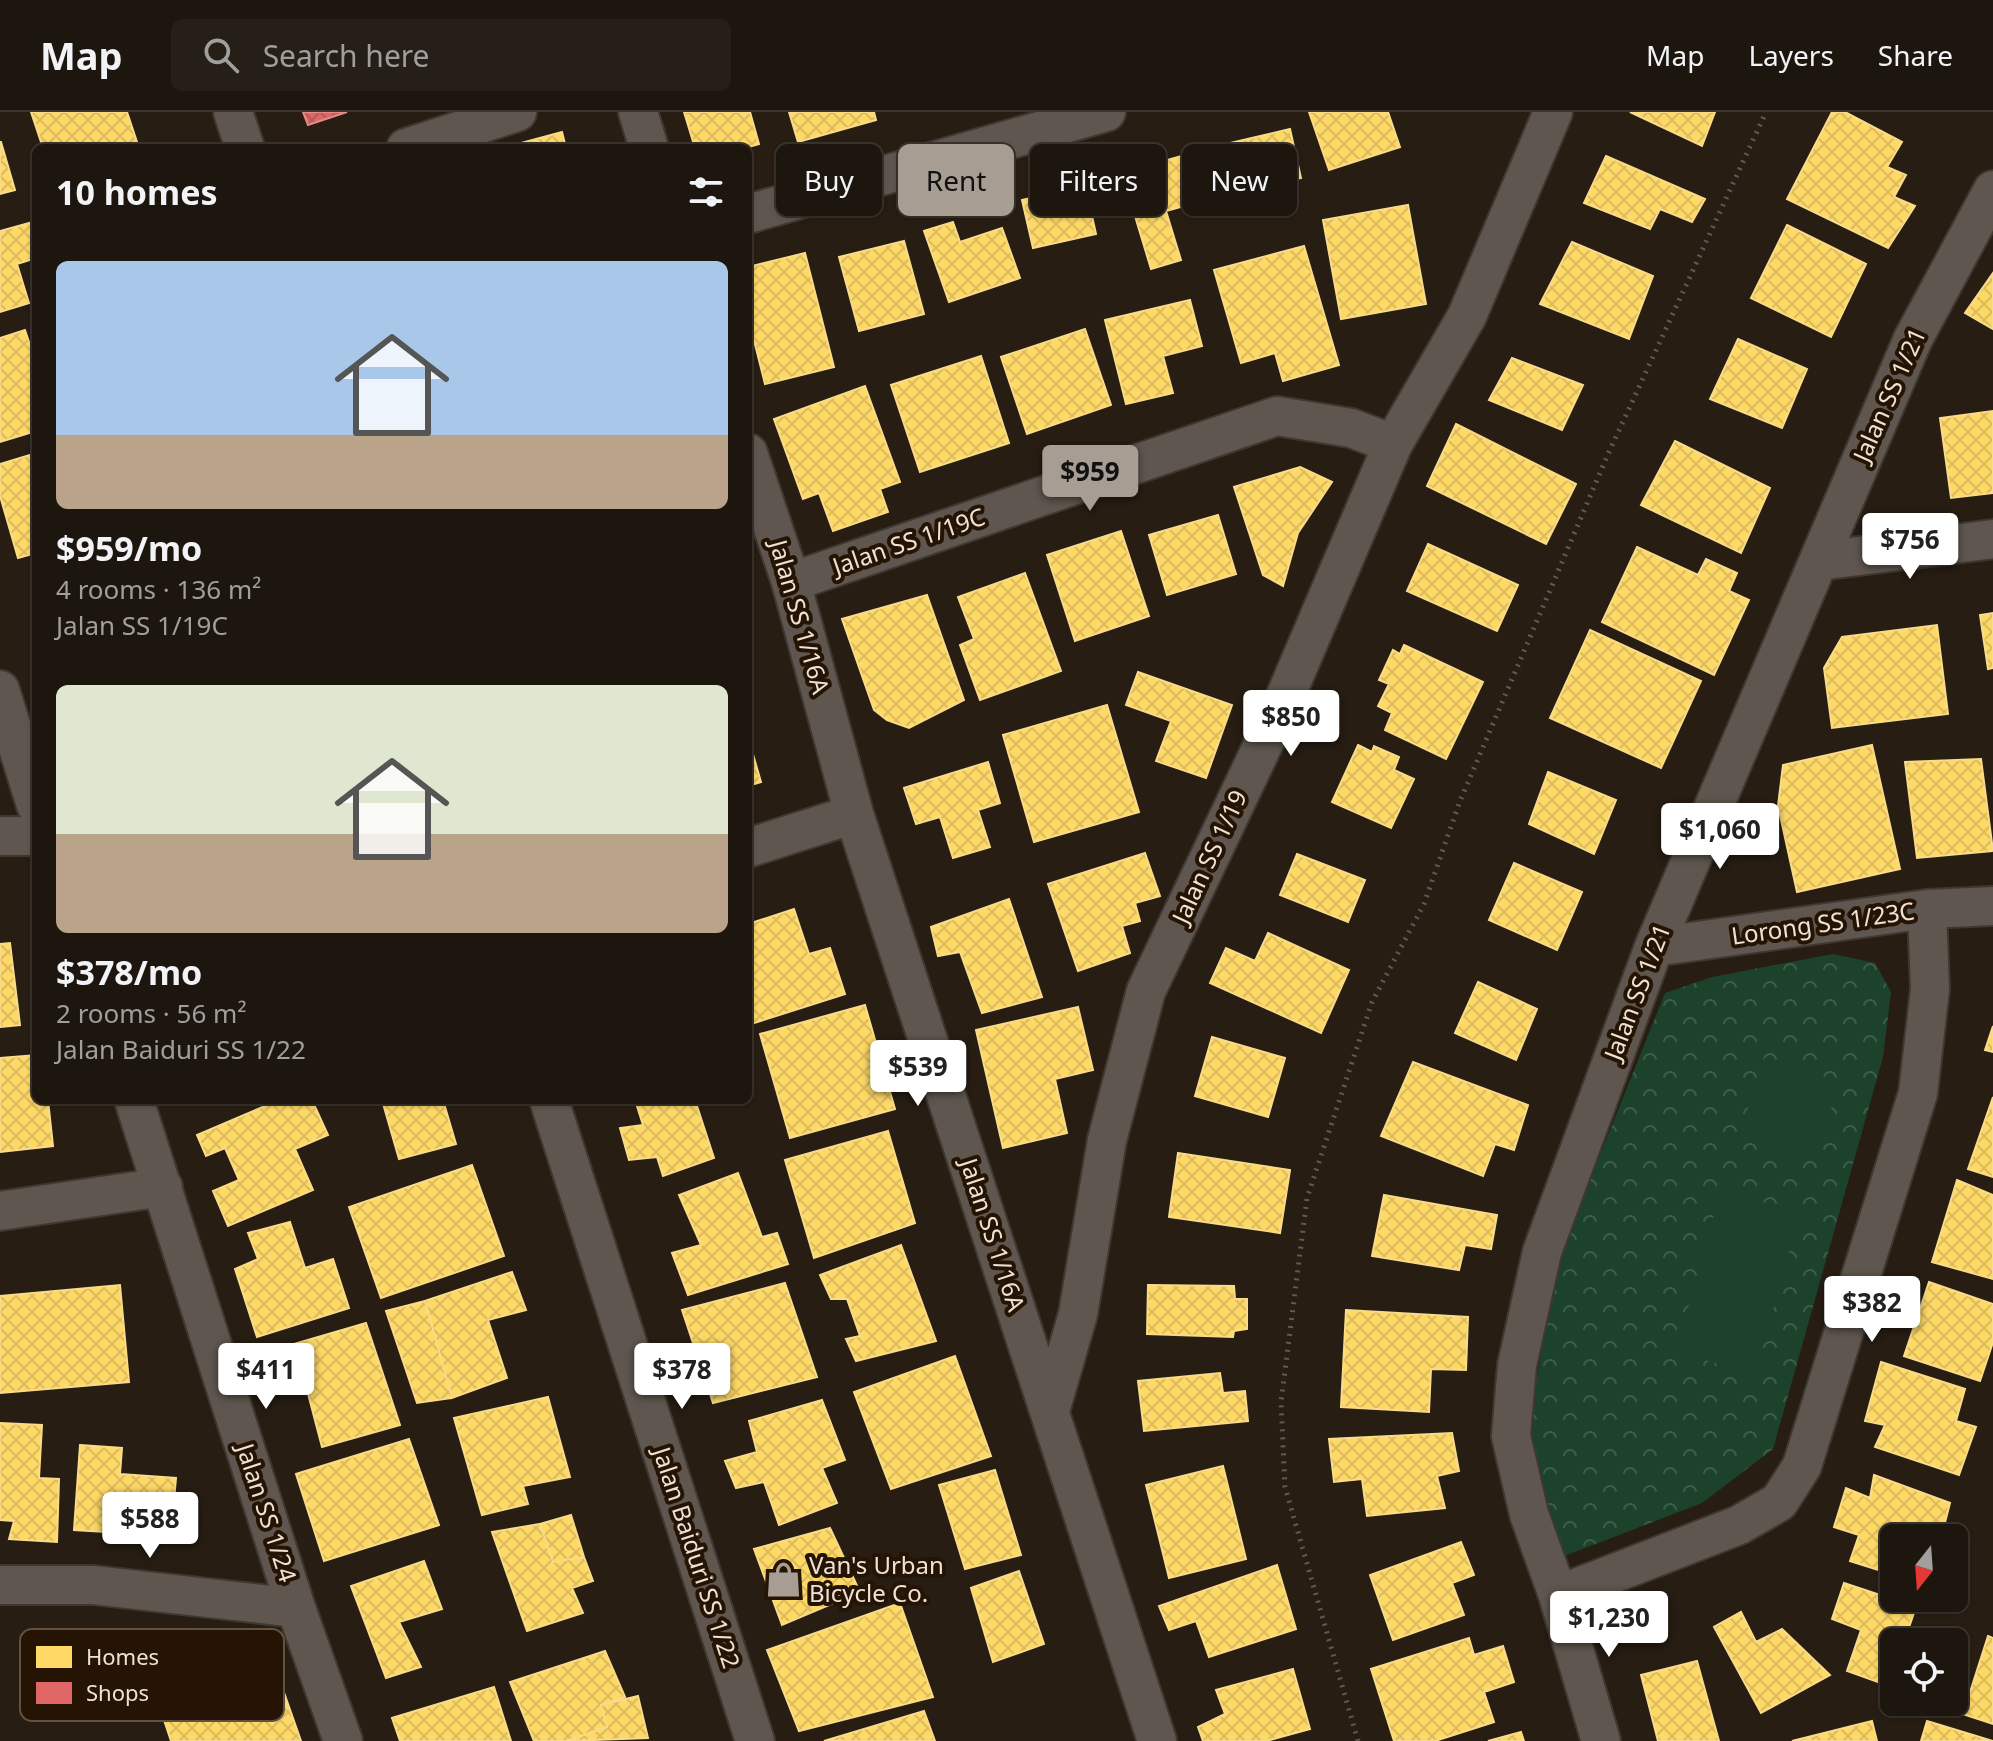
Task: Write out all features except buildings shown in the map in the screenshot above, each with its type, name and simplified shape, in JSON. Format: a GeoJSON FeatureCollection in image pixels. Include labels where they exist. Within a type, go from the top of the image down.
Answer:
{"type":"FeatureCollection","features":[{"type":"Feature","properties":{"kind":"street"},"geometry":{"type":"LineString","coordinates":[[233,112],[244,144]]}},
{"type":"Feature","properties":{"kind":"street"},"geometry":{"type":"LineString","coordinates":[[638,112],[648,144]]}},
{"type":"Feature","properties":{"kind":"street"},"geometry":{"type":"LineString","coordinates":[[752,213],[1106,112]]}},
{"type":"Feature","properties":{"kind":"street","name":"Jalan SS 1/19"},"geometry":{"type":"LineString","coordinates":[[1050,1411],[1078,1314],[1107,1140],[1146,991],[1280,709],[1393,444],[1467,316],[1553,112]]}},
{"type":"Feature","properties":{"kind":"street"},"geometry":{"type":"LineString","coordinates":[[412,135],[493,116]]}},
{"type":"Feature","properties":{"kind":"street","name":"Jalan SS 1/21"},"geometry":{"type":"LineString","coordinates":[[1601,1741],[1558,1595],[1529,1514],[1511,1436],[1517,1365],[1542,1252],[1654,947],[1913,339],[1993,190]]}},
{"type":"Feature","properties":{"kind":"street","name":"Jalan SS 1/19C"},"geometry":{"type":"LineString","coordinates":[[791,582],[1277,416],[1351,428],[1393,444]]}},
{"type":"Feature","properties":{"kind":"street","name":"Jalan SS 1/16A"},"geometry":{"type":"LineString","coordinates":[[752,465],[791,582],[854,814],[1157,1741]]}},
{"type":"Feature","properties":{"kind":"street"},"geometry":{"type":"LineString","coordinates":[[1819,561],[1993,539]]}},
{"type":"Feature","properties":{"kind":"street"},"geometry":{"type":"LineString","coordinates":[[0,690],[32,792]]}},
{"type":"Feature","properties":{"kind":"street"},"geometry":{"type":"LineString","coordinates":[[752,847],[854,814]]}},
{"type":"Feature","properties":{"kind":"street"},"geometry":{"type":"LineString","coordinates":[[0,836],[32,836]]}},
{"type":"Feature","properties":{"kind":"street","name":"Lorong SS 1/23C"},"geometry":{"type":"LineString","coordinates":[[1654,947],[1927,909],[1993,906]]}},
{"type":"Feature","properties":{"kind":"street"},"geometry":{"type":"LineString","coordinates":[[1558,1595],[1739,1525],[1779,1502],[1802,1466],[1918,1093],[1930,989],[1927,909]]}},
{"type":"Feature","properties":{"kind":"street","name":"Jalan SS 1/24"},"geometry":{"type":"LineString","coordinates":[[135,1104],[296,1608],[343,1741]]}},
{"type":"Feature","properties":{"kind":"street","name":"Jalan Baiduri SS 1/22"},"geometry":{"type":"LineString","coordinates":[[550,1104],[755,1741]]}},
{"type":"Feature","properties":{"kind":"street"},"geometry":{"type":"LineString","coordinates":[[0,1211],[163,1187]]}},
{"type":"Feature","properties":{"kind":"street"},"geometry":{"type":"LineString","coordinates":[[0,1585],[93,1585],[296,1608]]}},
{"type":"Feature","properties":{"kind":"path"},"geometry":{"type":"LineString","coordinates":[[1358,1741],[1285,1487],[1280,1445],[1281,1402],[1307,1198],[1372,1002],[1424,904],[1460,801],[1609,452],[1766,112]]}},
{"type":"Feature","properties":{"kind":"green space"},"geometry":{"type":"Polygon","coordinates":[[[1833,954],[1875,963],[1891,992],[1883,1057],[1773,1449],[1702,1503],[1562,1557],[1526,1446],[1555,1267],[1665,993],[1712,977],[1833,954]]]}},
{"type":"Feature","properties":{"kind":"green space"},"geometry":{"type":"Polygon","coordinates":[[[1765,1057],[1840,1082],[1814,1160],[1739,1135],[1765,1057]]]}},
{"type":"Feature","properties":{"kind":"green space"},"geometry":{"type":"Polygon","coordinates":[[[1721,1190],[1800,1213],[1755,1374],[1676,1352],[1721,1190]]]}},
{"type":"Feature","properties":{"kind":"place","name":"Van's Urban Bicycle Co."},"geometry":{"type":"Point","coordinates":[783,1580]}}]}
